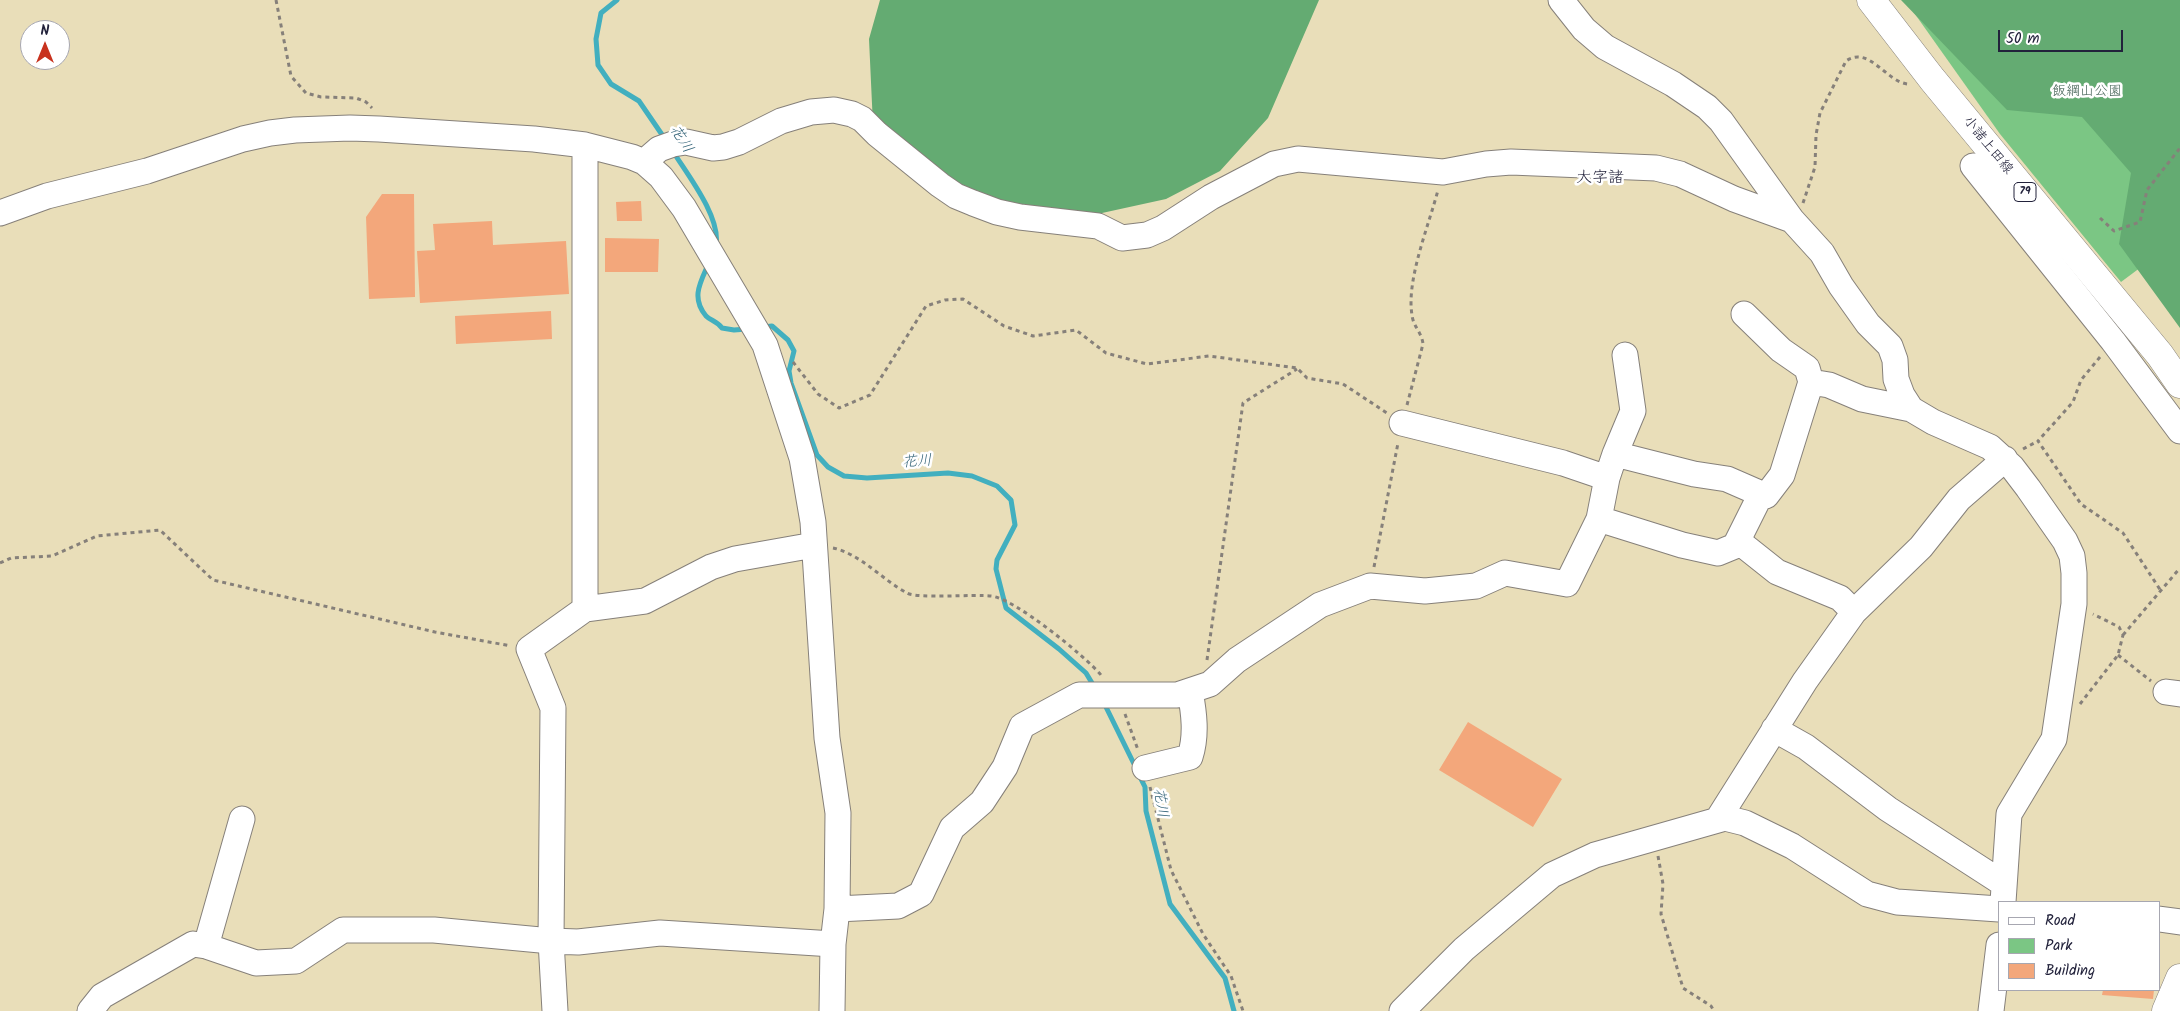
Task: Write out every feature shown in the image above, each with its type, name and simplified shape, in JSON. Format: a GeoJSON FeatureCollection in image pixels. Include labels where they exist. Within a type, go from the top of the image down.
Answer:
{"type":"FeatureCollection","features":[{"type":"Feature","properties":{"kind":"main road","name":"小諸上田線"},"geometry":{"type":"LineString","coordinates":[[1871,0],[1932,79],[2160,355],[2180,384]]}},
{"type":"Feature","properties":{"kind":"main road"},"geometry":{"type":"LineString","coordinates":[[2166,1011],[2180,978]]}},
{"type":"Feature","properties":{"kind":"street"},"geometry":{"type":"LineString","coordinates":[[1561,0],[1584,29],[1605,46],[1630,59],[1707,107],[1721,121],[1792,220],[1822,253],[1841,286],[1868,324],[1890,346],[1895,360],[1896,379],[1910,409]]}},
{"type":"Feature","properties":{"kind":"street"},"geometry":{"type":"LineString","coordinates":[[644,162],[659,149],[673,144],[686,142],[713,148],[723,147],[739,142],[781,121],[811,112],[834,110],[852,114],[862,119],[877,134],[956,196],[997,212],[1020,217],[1098,226],[1122,238],[1134,238],[1155,232],[1211,197],[1274,164],[1298,159],[1443,172],[1486,164],[1511,162],[1656,168],[1680,174],[1734,198],[1792,220]]}},
{"type":"Feature","properties":{"kind":"street"},"geometry":{"type":"LineString","coordinates":[[0,213],[47,196],[147,171],[243,139],[270,133],[350,128],[534,139],[585,145],[620,152],[644,162],[661,177],[684,208],[765,345],[802,458],[813,522],[827,738],[838,812],[837,909],[832,944],[832,1011]]}},
{"type":"Feature","properties":{"kind":"street"},"geometry":{"type":"LineString","coordinates":[[585,145],[585,609]]}},
{"type":"Feature","properties":{"kind":"street"},"geometry":{"type":"LineString","coordinates":[[1973,166],[2113,341],[2180,431]]}},
{"type":"Feature","properties":{"kind":"street"},"geometry":{"type":"LineString","coordinates":[[1615,454],[1694,474],[1727,479],[1766,496],[1782,475],[1811,382],[1807,368],[1782,350],[1744,314]]}},
{"type":"Feature","properties":{"kind":"street"},"geometry":{"type":"LineString","coordinates":[[837,909],[898,906],[921,894],[952,828],[982,802],[1005,767],[1022,726],[1079,695],[1177,695],[1210,684],[1237,660],[1320,606],[1370,586],[1425,591],[1476,586],[1505,573],[1567,584],[1599,519],[1615,454],[1634,411],[1625,355]]}},
{"type":"Feature","properties":{"kind":"street"},"geometry":{"type":"LineString","coordinates":[[1811,382],[1829,385],[1862,399],[1910,409],[1933,422],[1990,447],[2005,459],[2028,488],[2065,541],[2072,556],[2074,604],[2054,739],[2010,814],[2004,893]]}},
{"type":"Feature","properties":{"kind":"street"},"geometry":{"type":"LineString","coordinates":[[1402,423],[1563,463],[1608,478]]}},
{"type":"Feature","properties":{"kind":"street"},"geometry":{"type":"LineString","coordinates":[[1718,820],[1774,729],[1854,612],[1921,547],[1959,499],[1983,476],[2005,459]]}},
{"type":"Feature","properties":{"kind":"street"},"geometry":{"type":"LineString","coordinates":[[1599,519],[1682,545],[1718,553],[1735,546],[1761,494]]}},
{"type":"Feature","properties":{"kind":"street"},"geometry":{"type":"LineString","coordinates":[[1738,541],[1777,572],[1840,598],[1854,612]]}},
{"type":"Feature","properties":{"kind":"street"},"geometry":{"type":"LineString","coordinates":[[555,1011],[551,941],[553,708],[529,649],[585,609],[645,601],[696,574],[727,562],[814,545]]}},
{"type":"Feature","properties":{"kind":"street"},"geometry":{"type":"LineString","coordinates":[[1145,768],[1190,757],[1193,747],[1196,689]]}},
{"type":"Feature","properties":{"kind":"street"},"geometry":{"type":"LineString","coordinates":[[1774,729],[1806,747],[2004,893]]}},
{"type":"Feature","properties":{"kind":"street"},"geometry":{"type":"LineString","coordinates":[[1402,1011],[1464,949],[1552,875],[1595,855],[1725,818],[1746,823],[1792,846],[1867,894],[1897,902],[1998,909]]}},
{"type":"Feature","properties":{"kind":"street"},"geometry":{"type":"LineString","coordinates":[[206,946],[242,820]]}},
{"type":"Feature","properties":{"kind":"street"},"geometry":{"type":"LineString","coordinates":[[2160,919],[2180,922]]}},
{"type":"Feature","properties":{"kind":"street"},"geometry":{"type":"LineString","coordinates":[[90,1011],[102,996],[193,944],[206,946],[256,963],[296,962],[343,930],[434,930],[578,942],[660,933],[832,944]]}},
{"type":"Feature","properties":{"kind":"street"},"geometry":{"type":"LineString","coordinates":[[1991,1011],[1998,953]]}},
{"type":"Feature","properties":{"kind":"path"},"geometry":{"type":"LineString","coordinates":[[276,0],[291,76],[306,93],[321,97],[356,98],[366,102],[377,114],[379,129]]}},
{"type":"Feature","properties":{"kind":"path"},"geometry":{"type":"LineString","coordinates":[[1792,220],[1804,200],[1812,179],[1820,113],[1846,61],[1852,57],[1862,57],[1872,62],[1894,79],[1905,84],[1922,83],[1932,79]]}},
{"type":"Feature","properties":{"kind":"path"},"geometry":{"type":"LineString","coordinates":[[2100,218],[2114,232],[2140,222],[2148,190],[2180,148]]}},
{"type":"Feature","properties":{"kind":"path"},"geometry":{"type":"LineString","coordinates":[[1370,586],[1402,423],[1423,344],[1422,334],[1414,324],[1412,315],[1413,278],[1443,172]]}},
{"type":"Feature","properties":{"kind":"path"},"geometry":{"type":"LineString","coordinates":[[791,359],[818,394],[839,408],[870,395],[926,306],[945,300],[963,299],[1004,326],[1033,336],[1076,330],[1106,353],[1148,364],[1209,356],[1297,368],[1307,378],[1342,384],[1402,423]]}},
{"type":"Feature","properties":{"kind":"path"},"geometry":{"type":"LineString","coordinates":[[2113,341],[2081,380],[2073,402],[2038,441],[2081,504],[2123,534],[2161,590]]}},
{"type":"Feature","properties":{"kind":"path"},"geometry":{"type":"LineString","coordinates":[[1196,689],[1243,402],[1297,368]]}},
{"type":"Feature","properties":{"kind":"path"},"geometry":{"type":"LineString","coordinates":[[0,563],[11,558],[52,556],[97,536],[160,530],[213,580],[435,632],[529,649]]}},
{"type":"Feature","properties":{"kind":"path"},"geometry":{"type":"LineString","coordinates":[[814,545],[840,549],[909,595],[993,596],[1035,617],[1098,672],[1118,694],[1145,768],[1170,870],[1203,934],[1231,976],[1243,1011]]}},
{"type":"Feature","properties":{"kind":"path"},"geometry":{"type":"LineString","coordinates":[[2077,708],[2118,655],[2123,634],[2180,568]]}},
{"type":"Feature","properties":{"kind":"path"},"geometry":{"type":"LineString","coordinates":[[2074,604],[2119,627],[2123,634]]}},
{"type":"Feature","properties":{"kind":"path"},"geometry":{"type":"LineString","coordinates":[[2118,655],[2173,693]]}},
{"type":"Feature","properties":{"kind":"path"},"geometry":{"type":"LineString","coordinates":[[1655,838],[1663,884],[1661,914],[1683,988],[1711,1006],[1714,1011]]}},
{"type":"Feature","properties":{"kind":"green space"},"geometry":{"type":"Polygon","coordinates":[[[880,0],[1319,0],[1268,118],[1220,171],[1166,199],[1070,220],[977,212],[874,147],[869,39],[880,0]]]}},
{"type":"Feature","properties":{"kind":"green space","name":"飯綱山公園"},"geometry":{"type":"Polygon","coordinates":[[[1901,0],[2180,0],[2180,328],[2119,244],[2131,173],[2082,117],[2007,110],[1901,0]]]}},
{"type":"Feature","properties":{"kind":"green space","name":"飯綱山公園"},"geometry":{"type":"Polygon","coordinates":[[[1905,0],[2180,0],[2180,238],[2121,282],[2000,134],[1905,0]]]}},
{"type":"Feature","properties":{"kind":"building"},"geometry":{"type":"Polygon","coordinates":[[[382,194],[414,194],[415,297],[369,299],[366,217],[382,194]]]}},
{"type":"Feature","properties":{"kind":"building"},"geometry":{"type":"Polygon","coordinates":[[[641,201],[642,221],[617,221],[616,202],[641,201]]]}},
{"type":"Feature","properties":{"kind":"building"},"geometry":{"type":"Polygon","coordinates":[[[492,221],[493,245],[566,241],[569,294],[420,303],[417,251],[435,250],[433,224],[492,221]]]}},
{"type":"Feature","properties":{"kind":"building"},"geometry":{"type":"Polygon","coordinates":[[[605,238],[659,239],[658,272],[605,272],[605,238]]]}},
{"type":"Feature","properties":{"kind":"building"},"geometry":{"type":"Polygon","coordinates":[[[551,311],[552,339],[456,344],[455,316],[551,311]]]}},
{"type":"Feature","properties":{"kind":"building"},"geometry":{"type":"Polygon","coordinates":[[[1468,722],[1562,779],[1533,827],[1439,770],[1468,722]]]}},
{"type":"Feature","properties":{"kind":"building"},"geometry":{"type":"Polygon","coordinates":[[[2103,991],[2154,991],[2153,999],[2102,995],[2103,991]]]}},
{"type":"Feature","properties":{"kind":"waterway","name":"花川"},"geometry":{"type":"LineString","coordinates":[[617,0],[601,13],[596,39],[598,65],[611,84],[639,101],[665,139]]}},
{"type":"Feature","properties":{"kind":"waterway","name":"花川"},"geometry":{"type":"LineString","coordinates":[[672,150],[702,196],[713,222],[716,245]]}},
{"type":"Feature","properties":{"kind":"waterway","name":"花川"},"geometry":{"type":"LineString","coordinates":[[708,265],[698,290],[701,309],[706,316],[722,328],[734,330],[747,329]]}},
{"type":"Feature","properties":{"kind":"waterway","name":"花川"},"geometry":{"type":"LineString","coordinates":[[763,327],[772,326],[788,340],[794,351],[789,371],[791,383],[817,455],[828,467],[844,476],[867,478],[948,473],[972,476],[997,486],[1011,500],[1015,525],[997,560],[996,569],[1006,608],[1059,649],[1086,673],[1095,688]]}},
{"type":"Feature","properties":{"kind":"waterway","name":"花川"},"geometry":{"type":"LineString","coordinates":[[1104,703],[1136,768]]}},
{"type":"Feature","properties":{"kind":"waterway","name":"花川"},"geometry":{"type":"LineString","coordinates":[[1139,775],[1145,787],[1146,811],[1170,904],[1225,978],[1234,1011]]}},
{"type":"Feature","properties":{"kind":"district","name":"大字諸"},"geometry":{"type":"Point","coordinates":[1600,179]}}]}
